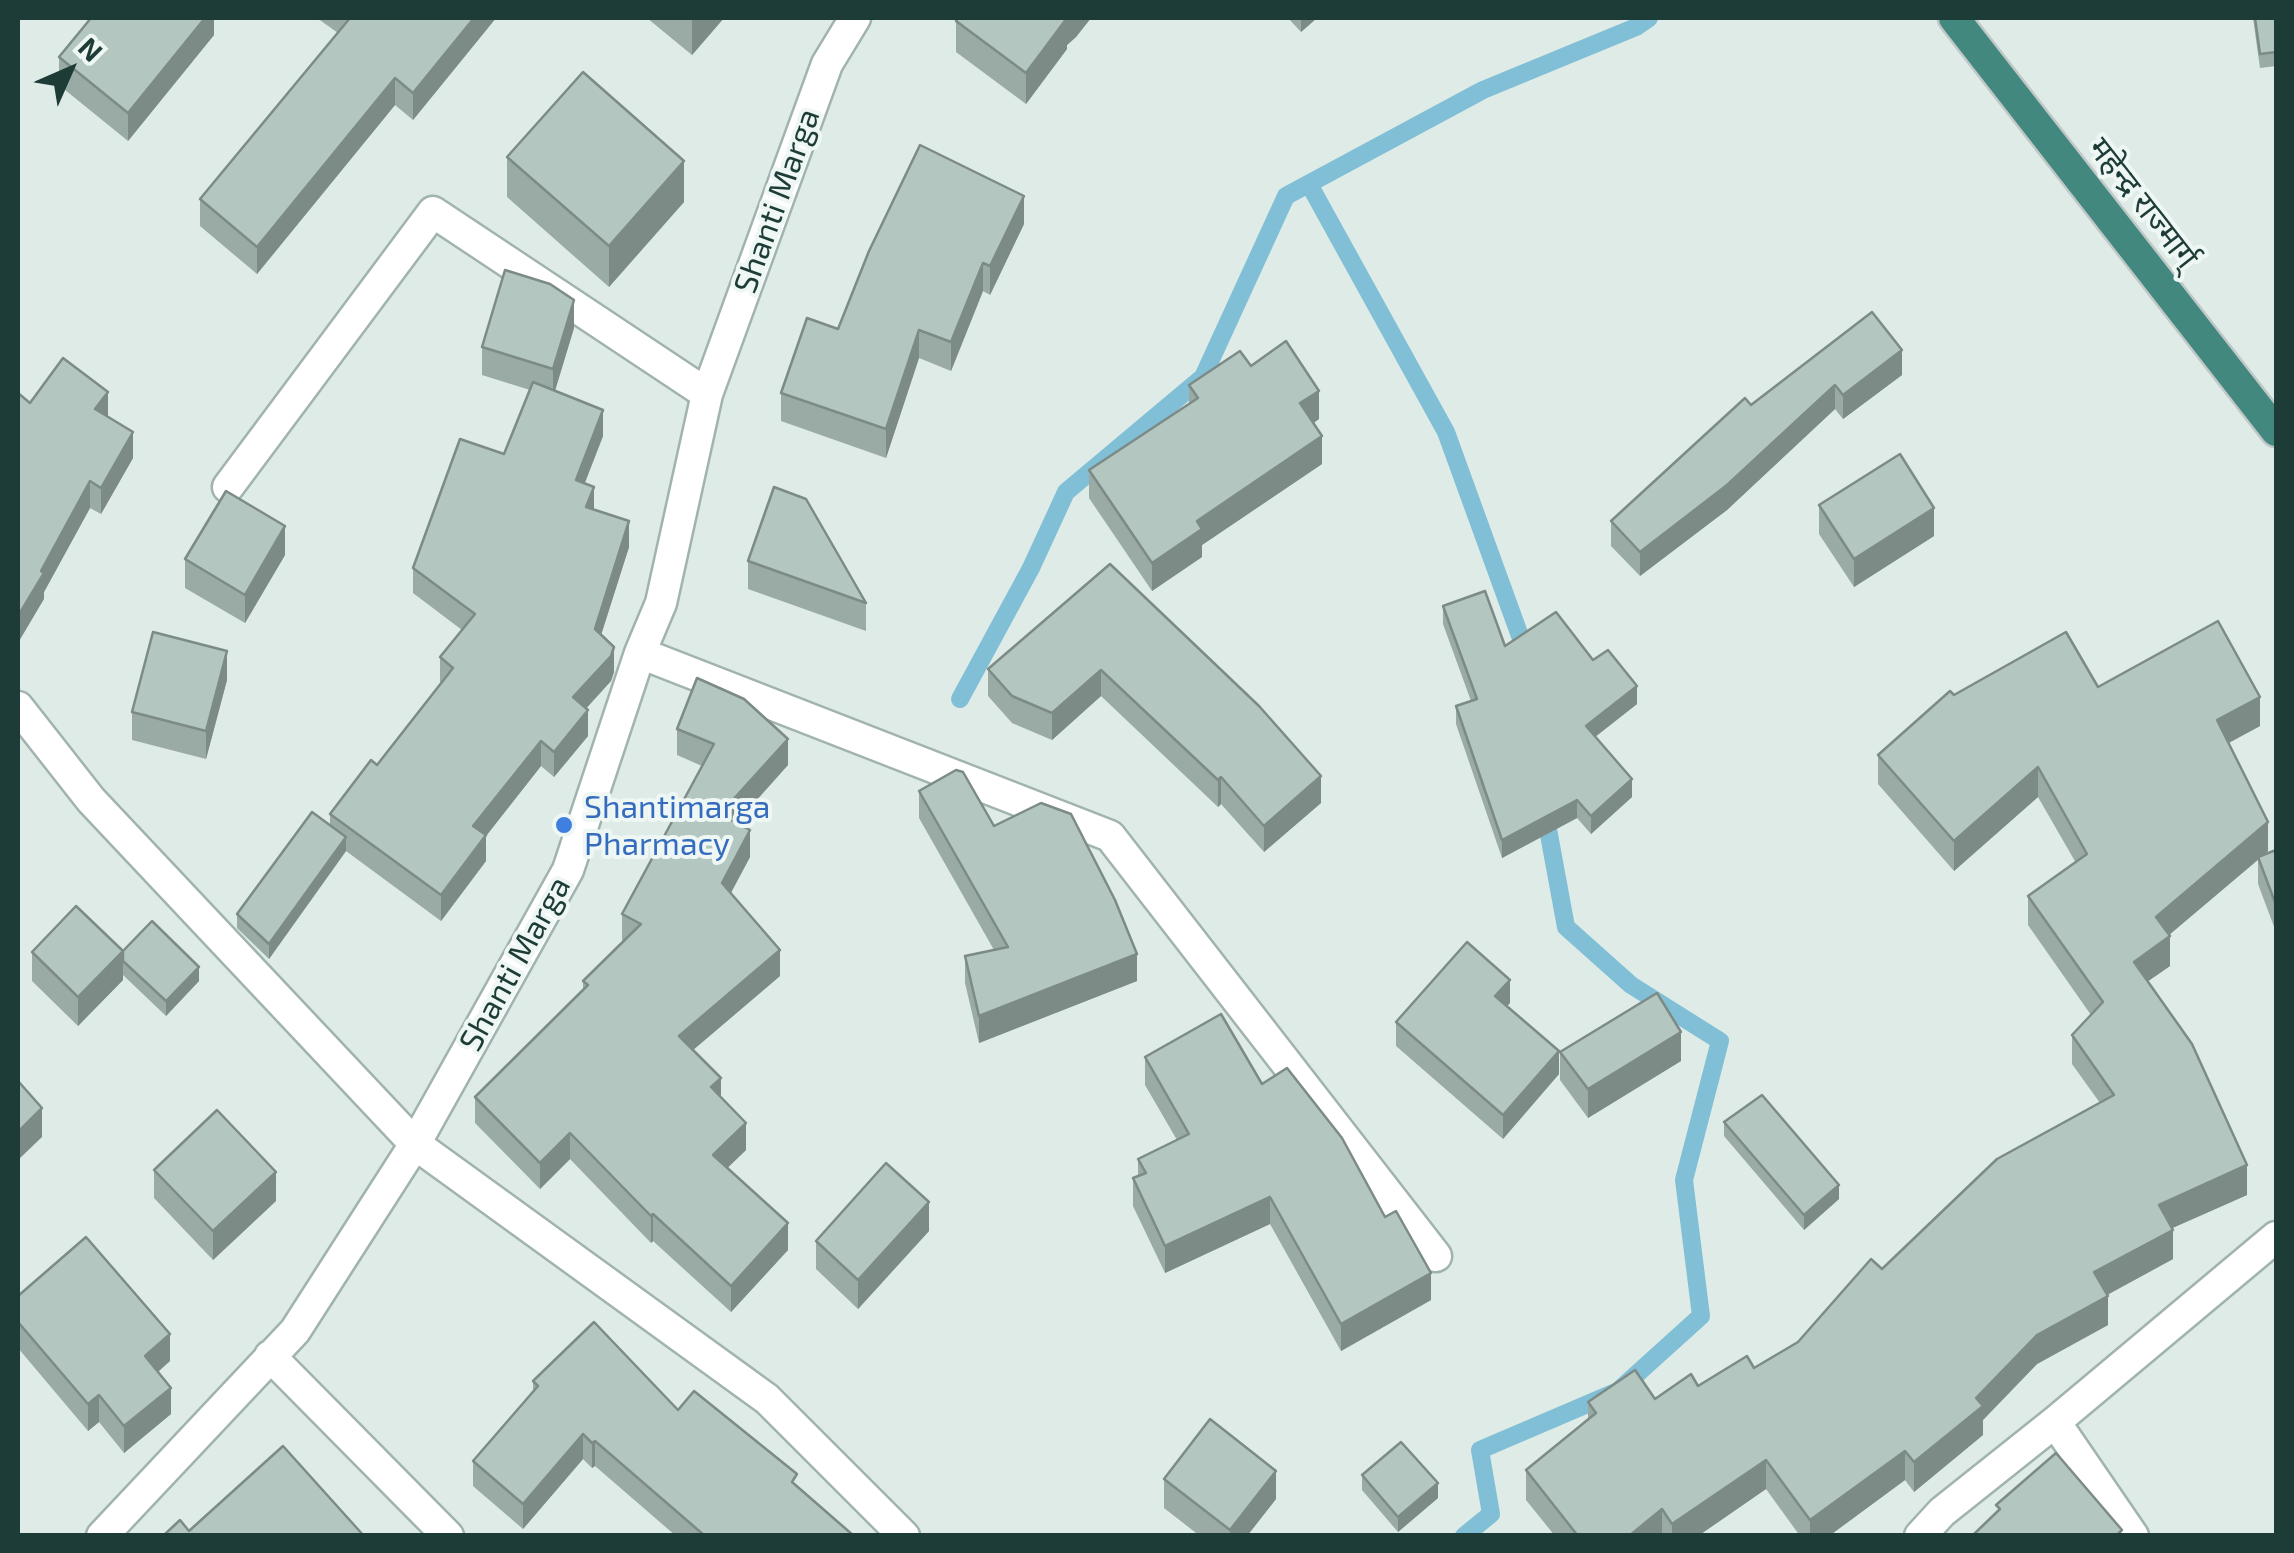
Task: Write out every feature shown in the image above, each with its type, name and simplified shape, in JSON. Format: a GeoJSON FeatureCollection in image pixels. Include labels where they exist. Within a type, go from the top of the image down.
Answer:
{"type":"FeatureCollection","features":[{"type":"Feature","properties":{"kind":"highway","name":"महेन्द्र राज्मार्ग्"},"geometry":{"type":"LineString","coordinates":[[1954,18],[2276,431]]}},
{"type":"Feature","properties":{"kind":"street","name":"Shanti Marga"},"geometry":{"type":"LineString","coordinates":[[102,1536],[295,1330],[414,1144],[568,870],[640,653],[661,604],[707,394],[827,64],[854,18]]}},
{"type":"Feature","properties":{"kind":"street"},"geometry":{"type":"LineString","coordinates":[[228,486],[433,212],[707,394]]}},
{"type":"Feature","properties":{"kind":"street"},"geometry":{"type":"LineString","coordinates":[[640,653],[1110,836],[1436,1256]]}},
{"type":"Feature","properties":{"kind":"street"},"geometry":{"type":"LineString","coordinates":[[18,707],[91,800],[414,1144],[768,1399],[904,1536]]}},
{"type":"Feature","properties":{"kind":"street"},"geometry":{"type":"LineString","coordinates":[[1920,1536],[1942,1512],[2276,1237]]}},
{"type":"Feature","properties":{"kind":"street"},"geometry":{"type":"LineString","coordinates":[[270,1356],[448,1536]]}},
{"type":"Feature","properties":{"kind":"street"},"geometry":{"type":"LineString","coordinates":[[2055,1422],[2133,1536]]}},
{"type":"Feature","properties":{"kind":"building"},"geometry":{"type":"Polygon","coordinates":[[[91,18],[205,18],[128,113],[59,57],[91,18]]]}},
{"type":"Feature","properties":{"kind":"building"},"geometry":{"type":"Polygon","coordinates":[[[350,18],[474,18],[413,93],[395,78],[257,247],[200,199],[350,18]]]}},
{"type":"Feature","properties":{"kind":"building"},"geometry":{"type":"Polygon","coordinates":[[[1067,18],[1026,73],[956,21],[1067,18]]]}},
{"type":"Feature","properties":{"kind":"building"},"geometry":{"type":"Polygon","coordinates":[[[2255,18],[2276,18],[2276,52],[2260,54],[2255,18]]]}},
{"type":"Feature","properties":{"kind":"building"},"geometry":{"type":"Polygon","coordinates":[[[583,72],[684,161],[609,246],[507,157],[583,72]]]}},
{"type":"Feature","properties":{"kind":"building"},"geometry":{"type":"Polygon","coordinates":[[[920,145],[1024,196],[990,266],[983,263],[951,342],[919,330],[886,429],[781,393],[807,318],[838,329],[869,251],[920,145]]]}},
{"type":"Feature","properties":{"kind":"building"},"geometry":{"type":"Polygon","coordinates":[[[505,270],[550,284],[574,300],[553,369],[482,347],[505,270]]]}},
{"type":"Feature","properties":{"kind":"building"},"geometry":{"type":"Polygon","coordinates":[[[1872,312],[1902,350],[1843,395],[1835,385],[1727,485],[1640,552],[1611,521],[1745,398],[1751,405],[1872,312]]]}},
{"type":"Feature","properties":{"kind":"building"},"geometry":{"type":"Polygon","coordinates":[[[1286,341],[1319,391],[1300,403],[1322,436],[1197,521],[1202,529],[1152,563],[1089,470],[1198,398],[1189,385],[1240,351],[1251,366],[1286,341]]]}},
{"type":"Feature","properties":{"kind":"building"},"geometry":{"type":"Polygon","coordinates":[[[63,358],[108,392],[95,409],[133,432],[101,488],[90,481],[18,616],[18,393],[30,403],[63,358]]]}},
{"type":"Feature","properties":{"kind":"building"},"geometry":{"type":"Polygon","coordinates":[[[533,382],[603,410],[576,480],[594,487],[586,507],[629,521],[595,629],[614,647],[611,656],[573,697],[588,710],[554,752],[541,741],[473,826],[486,835],[441,895],[330,814],[371,760],[377,765],[453,668],[440,657],[475,614],[413,568],[460,439],[504,454],[533,382]]]}},
{"type":"Feature","properties":{"kind":"building"},"geometry":{"type":"Polygon","coordinates":[[[1900,454],[1934,508],[1854,559],[1819,505],[1900,454]]]}},
{"type":"Feature","properties":{"kind":"building"},"geometry":{"type":"Polygon","coordinates":[[[774,487],[806,499],[866,603],[748,561],[774,487]]]}},
{"type":"Feature","properties":{"kind":"building"},"geometry":{"type":"Polygon","coordinates":[[[226,491],[285,526],[245,595],[185,559],[226,491]]]}},
{"type":"Feature","properties":{"kind":"building"},"geometry":{"type":"Polygon","coordinates":[[[1110,564],[1259,706],[1321,776],[1264,826],[1221,777],[1218,780],[1101,670],[1052,713],[1012,696],[988,669],[1110,564]]]}},
{"type":"Feature","properties":{"kind":"building"},"geometry":{"type":"Polygon","coordinates":[[[1485,591],[1505,646],[1556,612],[1593,660],[1608,650],[1637,686],[1586,726],[1632,779],[1591,816],[1577,800],[1502,840],[1456,706],[1477,699],[1443,606],[1485,591]]]}},
{"type":"Feature","properties":{"kind":"building"},"geometry":{"type":"Polygon","coordinates":[[[2218,621],[2260,697],[2217,720],[2268,822],[2156,917],[2170,936],[2134,962],[2192,1044],[2247,1165],[2159,1205],[2173,1230],[2094,1272],[2108,1296],[2037,1335],[1976,1398],[1983,1406],[1914,1462],[1905,1451],[1810,1520],[1766,1460],[1672,1524],[1662,1509],[1629,1536],[1578,1536],[1526,1470],[1596,1413],[1588,1402],[1635,1370],[1655,1399],[1691,1374],[1698,1386],[1747,1356],[1754,1368],[1798,1342],[1871,1259],[1882,1269],[1997,1159],[2114,1095],[2072,1035],[2103,1002],[2028,896],[2087,854],[2038,767],[1954,841],[1878,755],[1950,691],[1954,695],[2066,632],[2098,687],[2218,621]]]}},
{"type":"Feature","properties":{"kind":"building"},"geometry":{"type":"Polygon","coordinates":[[[153,632],[227,651],[206,731],[132,712],[153,632]]]}},
{"type":"Feature","properties":{"kind":"building"},"geometry":{"type":"Polygon","coordinates":[[[697,678],[744,699],[788,739],[720,814],[750,830],[722,883],[780,950],[679,1036],[721,1078],[711,1087],[746,1123],[713,1155],[788,1223],[731,1286],[651,1216],[570,1133],[540,1163],[475,1097],[588,985],[583,981],[641,924],[622,914],[714,744],[677,729],[697,678]]]}},
{"type":"Feature","properties":{"kind":"building"},"geometry":{"type":"Polygon","coordinates":[[[956,770],[963,772],[994,826],[1041,803],[1071,814],[1115,900],[1137,954],[979,1016],[965,956],[1008,947],[919,791],[956,770]]]}},
{"type":"Feature","properties":{"kind":"building"},"geometry":{"type":"Polygon","coordinates":[[[312,812],[346,837],[269,944],[237,914],[312,812]]]}},
{"type":"Feature","properties":{"kind":"building"},"geometry":{"type":"Polygon","coordinates":[[[2276,850],[2276,905],[2258,857],[2276,850]]]}},
{"type":"Feature","properties":{"kind":"building"},"geometry":{"type":"Polygon","coordinates":[[[76,906],[123,951],[78,997],[32,952],[76,906]]]}},
{"type":"Feature","properties":{"kind":"building"},"geometry":{"type":"Polygon","coordinates":[[[152,921],[199,967],[166,1001],[123,961],[123,951],[152,921]]]}},
{"type":"Feature","properties":{"kind":"building"},"geometry":{"type":"Polygon","coordinates":[[[1467,942],[1510,980],[1495,996],[1559,1051],[1503,1115],[1396,1022],[1467,942]]]}},
{"type":"Feature","properties":{"kind":"building"},"geometry":{"type":"Polygon","coordinates":[[[1657,993],[1681,1032],[1588,1089],[1560,1052],[1657,993]]]}},
{"type":"Feature","properties":{"kind":"building"},"geometry":{"type":"Polygon","coordinates":[[[1221,1014],[1262,1084],[1287,1068],[1342,1138],[1385,1217],[1396,1211],[1431,1273],[1341,1324],[1270,1197],[1165,1246],[1133,1178],[1146,1173],[1138,1159],[1189,1134],[1145,1057],[1221,1014]]]}},
{"type":"Feature","properties":{"kind":"building"},"geometry":{"type":"Polygon","coordinates":[[[18,1081],[42,1108],[18,1132],[18,1081]]]}},
{"type":"Feature","properties":{"kind":"building"},"geometry":{"type":"Polygon","coordinates":[[[1762,1095],[1839,1185],[1804,1215],[1724,1122],[1762,1095]]]}},
{"type":"Feature","properties":{"kind":"building"},"geometry":{"type":"Polygon","coordinates":[[[217,1110],[276,1172],[213,1231],[154,1170],[217,1110]]]}},
{"type":"Feature","properties":{"kind":"building"},"geometry":{"type":"Polygon","coordinates":[[[886,1163],[929,1202],[858,1280],[816,1241],[886,1163]]]}},
{"type":"Feature","properties":{"kind":"building"},"geometry":{"type":"Polygon","coordinates":[[[86,1237],[170,1334],[145,1356],[171,1388],[124,1426],[99,1395],[88,1404],[18,1322],[18,1296],[86,1237]]]}},
{"type":"Feature","properties":{"kind":"building"},"geometry":{"type":"Polygon","coordinates":[[[594,1322],[678,1410],[694,1391],[797,1474],[792,1482],[854,1536],[705,1536],[583,1434],[523,1504],[473,1461],[538,1386],[533,1381],[594,1322]]]}},
{"type":"Feature","properties":{"kind":"building"},"geometry":{"type":"Polygon","coordinates":[[[1210,1419],[1276,1471],[1230,1530],[1164,1479],[1210,1419]]]}},
{"type":"Feature","properties":{"kind":"building"},"geometry":{"type":"Polygon","coordinates":[[[1401,1442],[1438,1483],[1398,1517],[1362,1475],[1401,1442]]]}},
{"type":"Feature","properties":{"kind":"building"},"geometry":{"type":"Polygon","coordinates":[[[283,1446],[364,1536],[163,1536],[180,1520],[189,1531],[283,1446]]]}},
{"type":"Feature","properties":{"kind":"building"},"geometry":{"type":"Polygon","coordinates":[[[2056,1453],[2122,1530],[2116,1536],[1972,1536],[2000,1509],[1996,1505],[2056,1453]]]}},
{"type":"Feature","properties":{"kind":"waterway"},"geometry":{"type":"LineString","coordinates":[[960,699],[1031,568],[1066,492],[1203,377],[1286,196],[1483,90],[1636,27],[1649,18]]}},
{"type":"Feature","properties":{"kind":"waterway"},"geometry":{"type":"LineString","coordinates":[[1309,184],[1446,432],[1528,658]]}},
{"type":"Feature","properties":{"kind":"waterway"},"geometry":{"type":"LineString","coordinates":[[1464,1536],[1491,1514],[1480,1450],[1618,1391],[1701,1316],[1684,1180],[1720,1041],[1631,985],[1566,927],[1545,813]]}},
{"type":"Feature","properties":{"kind":"place","name":"Shantimarga Pharmacy"},"geometry":{"type":"Point","coordinates":[564,825]}}]}
